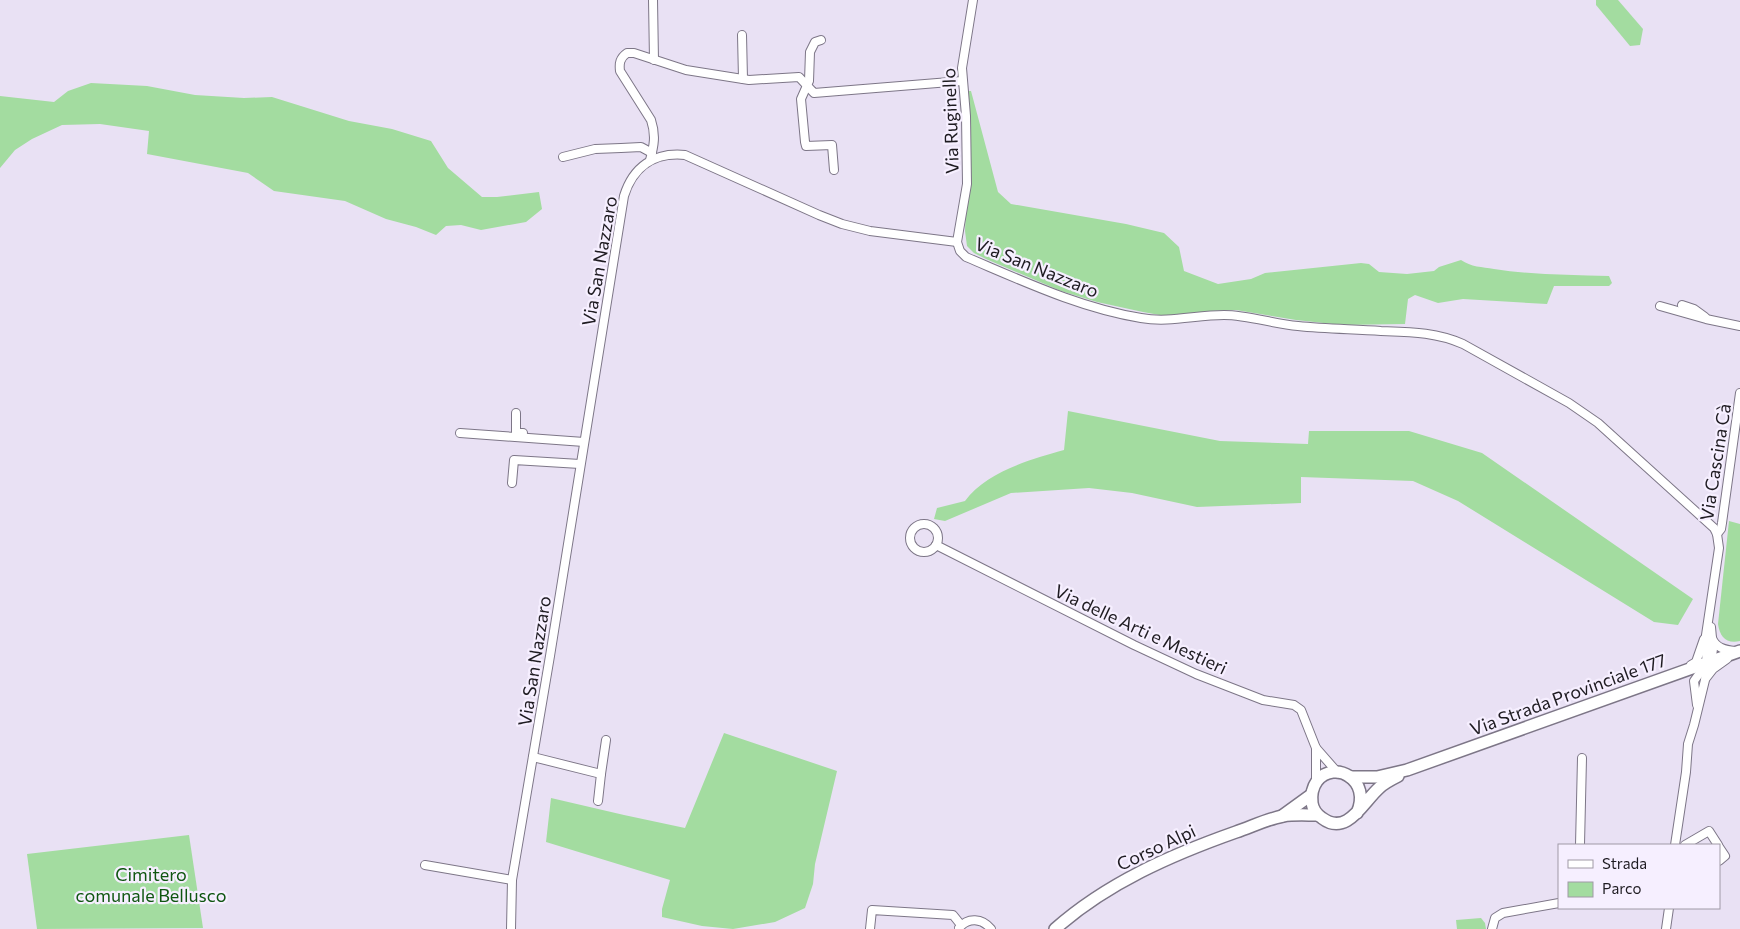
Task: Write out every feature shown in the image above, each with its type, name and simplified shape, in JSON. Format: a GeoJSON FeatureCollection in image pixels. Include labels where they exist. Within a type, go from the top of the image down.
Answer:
{"type":"FeatureCollection","features":[{"type":"Feature","properties":{"kind":"main road","name":"Via Strada Provinciale 177"},"geometry":{"type":"LineString","coordinates":[[1338,773],[1350,777],[1377,777],[1407,770],[1738,651]]}},
{"type":"Feature","properties":{"kind":"main road","name":"Via Strada Provinciale 177"},"geometry":{"type":"LineString","coordinates":[[1317,815],[1326,822],[1338,824],[1348,821],[1380,787],[1407,770]]}},
{"type":"Feature","properties":{"kind":"main road"},"geometry":{"type":"LineString","coordinates":[[1317,815],[1312,806],[1311,795],[1316,782],[1328,774],[1338,773]]}},
{"type":"Feature","properties":{"kind":"main road"},"geometry":{"type":"LineString","coordinates":[[1350,777],[1356,782],[1362,798],[1357,813]]}},
{"type":"Feature","properties":{"kind":"main road","name":"Corso Alpi"},"geometry":{"type":"LineString","coordinates":[[1055,929],[1109,889],[1151,866],[1209,842],[1282,816],[1311,795]]}},
{"type":"Feature","properties":{"kind":"main road","name":"Corso Alpi"},"geometry":{"type":"LineString","coordinates":[[1282,816],[1317,815]]}},
{"type":"Feature","properties":{"kind":"street"},"geometry":{"type":"LineString","coordinates":[[653,0],[654,60]]}},
{"type":"Feature","properties":{"kind":"street","name":"Via Ruginello"},"geometry":{"type":"LineString","coordinates":[[957,242],[967,184],[966,116],[962,68],[973,0]]}},
{"type":"Feature","properties":{"kind":"street"},"geometry":{"type":"LineString","coordinates":[[742,35],[746,79]]}},
{"type":"Feature","properties":{"kind":"street"},"geometry":{"type":"LineString","coordinates":[[821,40],[815,42],[810,52],[809,81],[802,99],[805,142],[806,146],[832,145],[834,170]]}},
{"type":"Feature","properties":{"kind":"street"},"geometry":{"type":"LineString","coordinates":[[651,157],[655,135],[651,120],[620,71],[621,59],[628,53],[634,53],[686,70],[746,79],[799,77],[814,93],[962,80]]}},
{"type":"Feature","properties":{"kind":"street"},"geometry":{"type":"LineString","coordinates":[[563,157],[595,149],[641,147],[651,157]]}},
{"type":"Feature","properties":{"kind":"street","name":"Via San Nazzaro"},"geometry":{"type":"LineString","coordinates":[[511,929],[512,880],[624,196],[632,175],[651,157],[685,155],[842,224],[870,231],[957,242],[960,251],[966,257],[1060,296],[1141,318],[1176,320],[1202,316],[1244,316],[1295,326],[1424,333],[1448,337],[1569,402],[1598,423],[1710,523],[1717,534]]}},
{"type":"Feature","properties":{"kind":"street"},"geometry":{"type":"LineString","coordinates":[[1682,304],[1694,309],[1706,319]]}},
{"type":"Feature","properties":{"kind":"street"},"geometry":{"type":"LineString","coordinates":[[1660,306],[1740,326]]}},
{"type":"Feature","properties":{"kind":"street","name":"Via Cascina Cà"},"geometry":{"type":"LineString","coordinates":[[1675,844],[1686,772],[1688,744],[1705,680],[1706,654],[1719,548],[1717,534],[1722,523],[1740,393]]}},
{"type":"Feature","properties":{"kind":"street"},"geometry":{"type":"LineString","coordinates":[[516,414],[516,433],[584,440]]}},
{"type":"Feature","properties":{"kind":"street"},"geometry":{"type":"LineString","coordinates":[[460,433],[584,440]]}},
{"type":"Feature","properties":{"kind":"street"},"geometry":{"type":"LineString","coordinates":[[512,482],[514,460],[580,464]]}},
{"type":"Feature","properties":{"kind":"street","name":"Via delle Arti e Mestieri"},"geometry":{"type":"LineString","coordinates":[[936,545],[1134,645],[1196,674],[1263,700],[1294,705],[1301,710],[1316,748],[1338,773]]}},
{"type":"Feature","properties":{"kind":"street"},"geometry":{"type":"LineString","coordinates":[[1709,635],[1714,643],[1721,648],[1738,651]]}},
{"type":"Feature","properties":{"kind":"street"},"geometry":{"type":"LineString","coordinates":[[1694,681],[1679,673],[1696,662],[1709,635]]}},
{"type":"Feature","properties":{"kind":"street"},"geometry":{"type":"LineString","coordinates":[[1705,680],[1714,669],[1738,651]]}},
{"type":"Feature","properties":{"kind":"street"},"geometry":{"type":"LineString","coordinates":[[1698,709],[1694,681],[1707,663]]}},
{"type":"Feature","properties":{"kind":"street"},"geometry":{"type":"LineString","coordinates":[[598,801],[600,774],[606,740]]}},
{"type":"Feature","properties":{"kind":"street","name":"Via delle Arti e Mestieri"},"geometry":{"type":"LineString","coordinates":[[1316,748],[1316,782]]}},
{"type":"Feature","properties":{"kind":"street"},"geometry":{"type":"LineString","coordinates":[[533,757],[600,774]]}},
{"type":"Feature","properties":{"kind":"street"},"geometry":{"type":"LineString","coordinates":[[1580,844],[1582,758]]}},
{"type":"Feature","properties":{"kind":"street"},"geometry":{"type":"LineString","coordinates":[[1687,844],[1709,832],[1717,844]]}},
{"type":"Feature","properties":{"kind":"street"},"geometry":{"type":"LineString","coordinates":[[1720,849],[1725,856],[1720,860]]}},
{"type":"Feature","properties":{"kind":"street"},"geometry":{"type":"LineString","coordinates":[[425,865],[512,880]]}},
{"type":"Feature","properties":{"kind":"street"},"geometry":{"type":"LineString","coordinates":[[1492,929],[1495,918],[1502,913],[1558,903]]}},
{"type":"Feature","properties":{"kind":"street"},"geometry":{"type":"LineString","coordinates":[[1666,929],[1668,909]]}},
{"type":"Feature","properties":{"kind":"street"},"geometry":{"type":"LineString","coordinates":[[870,929],[872,910],[953,915],[959,927],[967,921],[974,920],[981,921],[990,929]]}},
{"type":"Feature","properties":{"kind":"green space"},"geometry":{"type":"Polygon","coordinates":[[[1596,0],[1618,0],[1643,29],[1640,45],[1630,46],[1596,5],[1596,0]]]}},
{"type":"Feature","properties":{"kind":"green space"},"geometry":{"type":"Polygon","coordinates":[[[91,83],[147,86],[195,95],[244,98],[272,97],[349,121],[392,129],[431,141],[448,168],[482,197],[539,192],[542,209],[526,222],[481,230],[461,225],[446,226],[436,235],[416,227],[386,219],[345,201],[274,191],[248,173],[147,154],[149,131],[100,124],[62,125],[32,139],[15,150],[0,168],[0,96],[54,102],[68,91],[91,83]]]}},
{"type":"Feature","properties":{"kind":"green space"},"geometry":{"type":"Polygon","coordinates":[[[966,91],[971,91],[998,192],[1011,204],[1126,224],[1164,233],[1179,247],[1184,271],[1218,284],[1251,279],[1265,273],[1361,263],[1369,264],[1379,272],[1407,274],[1434,271],[1439,267],[1461,260],[1477,266],[1508,271],[1609,276],[1612,283],[1609,286],[1554,286],[1547,304],[1463,299],[1438,303],[1415,295],[1408,299],[1405,324],[1342,325],[1236,310],[1165,316],[1097,302],[1061,291],[986,259],[974,253],[967,246],[965,231],[966,91]]]}},
{"type":"Feature","properties":{"kind":"green space"},"geometry":{"type":"Polygon","coordinates":[[[1068,411],[1220,441],[1308,444],[1309,431],[1409,431],[1482,453],[1693,599],[1678,625],[1654,622],[1458,501],[1413,481],[1301,477],[1301,503],[1197,507],[1132,493],[1089,488],[1011,493],[945,521],[934,519],[937,508],[965,501],[974,491],[997,474],[1024,462],[1064,450],[1068,411]]]}},
{"type":"Feature","properties":{"kind":"green space"},"geometry":{"type":"Polygon","coordinates":[[[1729,521],[1740,524],[1740,641],[1735,642],[1727,640],[1722,636],[1718,624],[1729,521]]]}},
{"type":"Feature","properties":{"kind":"green space"},"geometry":{"type":"Polygon","coordinates":[[[724,733],[837,771],[815,864],[813,884],[805,908],[775,922],[733,929],[702,926],[662,917],[662,909],[670,880],[546,842],[551,798],[685,828],[724,733]]]}},
{"type":"Feature","properties":{"kind":"green space","name":"Cimitero comunale Bellusco"},"geometry":{"type":"Polygon","coordinates":[[[189,835],[203,928],[37,929],[27,854],[189,835]]]}},
{"type":"Feature","properties":{"kind":"green space"},"geometry":{"type":"Polygon","coordinates":[[[1481,918],[1485,923],[1486,929],[1457,929],[1456,920],[1481,918]]]}}]}
